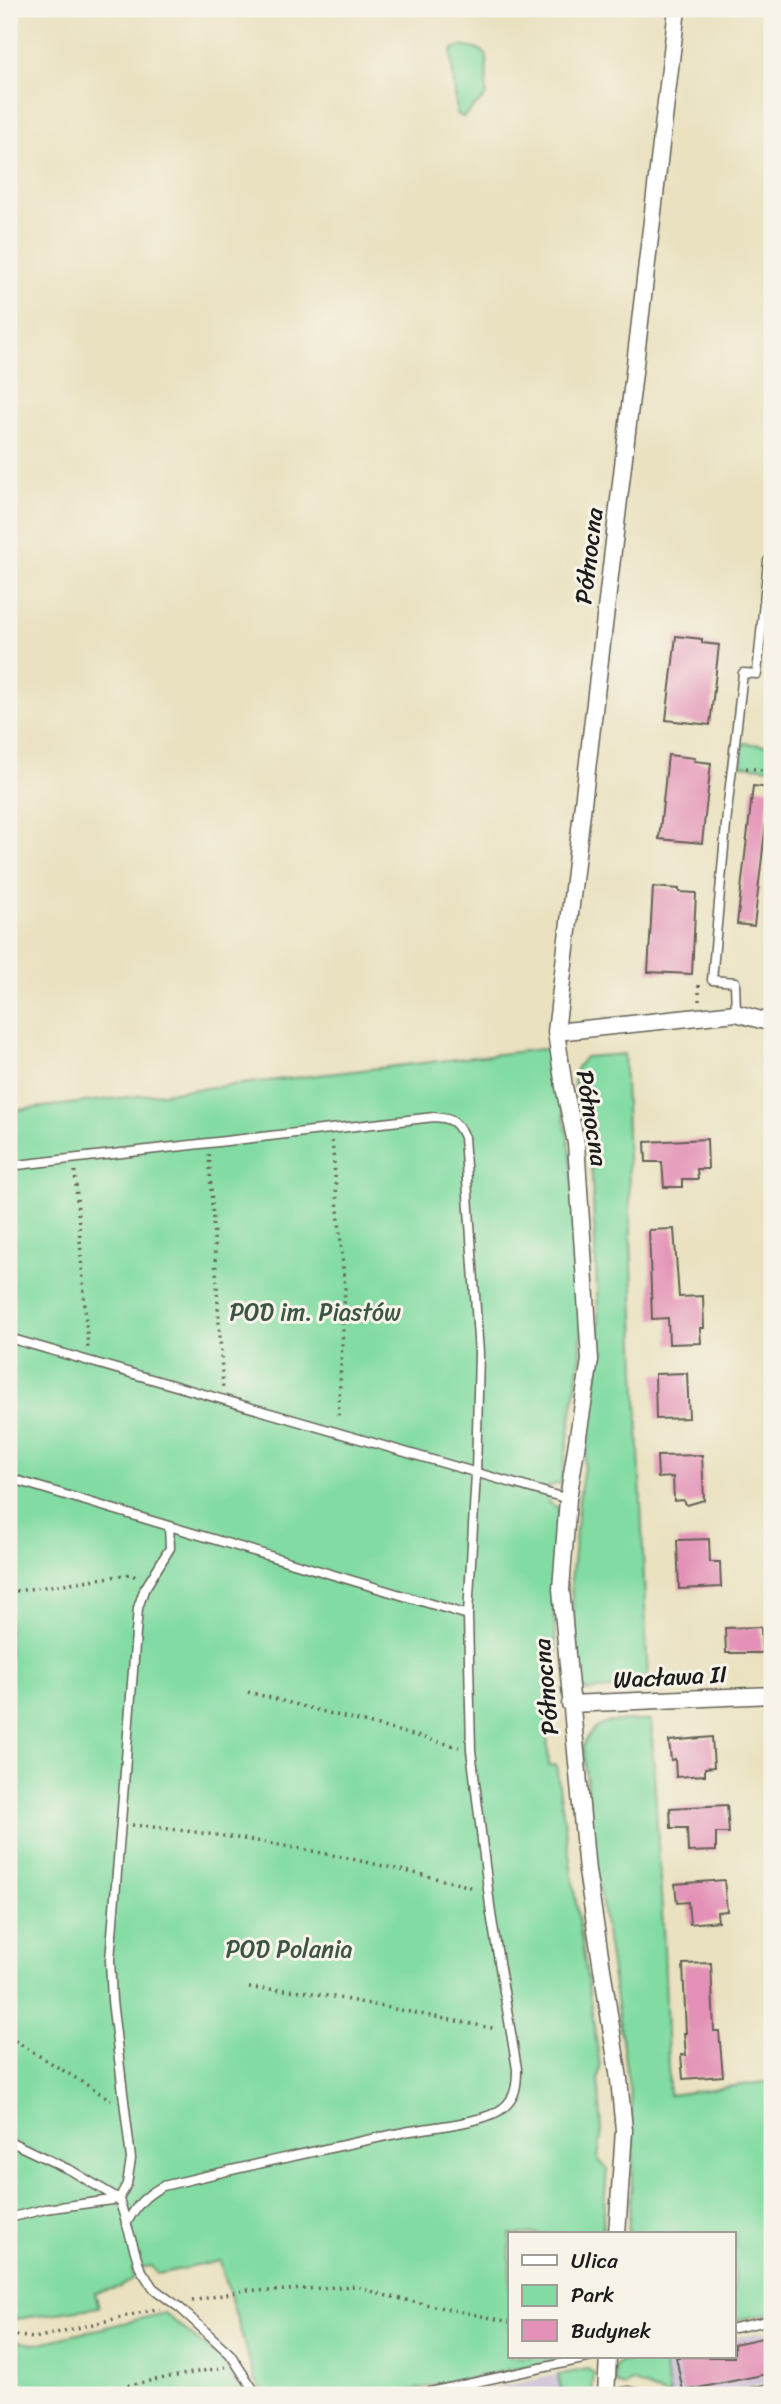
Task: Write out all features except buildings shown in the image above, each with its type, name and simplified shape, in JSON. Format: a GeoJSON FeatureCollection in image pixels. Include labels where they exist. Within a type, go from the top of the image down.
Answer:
{"type":"FeatureCollection","features":[{"type":"Feature","properties":{"kind":"street","name":"Północna"},"geometry":{"type":"LineString","coordinates":[[617,2232],[624,2148],[623,2118],[587,1871],[561,1589],[568,1499],[590,1360],[576,1143],[556,1032],[677,9]]}},
{"type":"Feature","properties":{"kind":"street"},"geometry":{"type":"LineString","coordinates":[[556,1032],[736,1013],[772,1023]]}},
{"type":"Feature","properties":{"kind":"street","name":"Wacława II"},"geometry":{"type":"LineString","coordinates":[[570,1704],[772,1695]]}},
{"type":"Feature","properties":{"kind":"street"},"geometry":{"type":"LineString","coordinates":[[606,2395],[608,2358]]}},
{"type":"Feature","properties":{"kind":"lane"},"geometry":{"type":"LineString","coordinates":[[736,1013],[735,982],[712,980],[743,673],[757,674],[768,561],[772,558]]}},
{"type":"Feature","properties":{"kind":"lane"},"geometry":{"type":"LineString","coordinates":[[9,1166],[435,1117],[449,1118],[457,1123],[464,1137],[480,1353],[468,1615],[471,1750],[488,1891],[517,2069],[517,2085],[513,2098],[495,2113],[163,2186],[145,2196],[126,2224]]}},
{"type":"Feature","properties":{"kind":"lane"},"geometry":{"type":"LineString","coordinates":[[9,1338],[568,1499]]}},
{"type":"Feature","properties":{"kind":"lane"},"geometry":{"type":"LineString","coordinates":[[9,1478],[468,1615]]}},
{"type":"Feature","properties":{"kind":"lane"},"geometry":{"type":"LineString","coordinates":[[119,2199],[127,2184],[131,2159],[112,2001],[110,1960],[138,1608],[147,1585],[170,1548],[169,1526]]}},
{"type":"Feature","properties":{"kind":"lane"},"geometry":{"type":"LineString","coordinates":[[9,2141],[72,2171],[119,2199],[140,2268],[153,2288],[230,2354],[257,2395]]}},
{"type":"Feature","properties":{"kind":"lane"},"geometry":{"type":"LineString","coordinates":[[9,2218],[45,2208],[119,2199]]}},
{"type":"Feature","properties":{"kind":"lane"},"geometry":{"type":"LineString","coordinates":[[736,2328],[772,2320]]}},
{"type":"Feature","properties":{"kind":"lane"},"geometry":{"type":"LineString","coordinates":[[416,2395],[587,2358]]}},
{"type":"Feature","properties":{"kind":"lane"},"geometry":{"type":"LineString","coordinates":[[738,2395],[772,2388]]}},
{"type":"Feature","properties":{"kind":"lane"},"geometry":{"type":"LineString","coordinates":[[606,2395],[628,2391],[648,2395]]}},
{"type":"Feature","properties":{"kind":"path"},"geometry":{"type":"LineString","coordinates":[[331,1129],[345,1289],[338,1433]]}},
{"type":"Feature","properties":{"kind":"path"},"geometry":{"type":"LineString","coordinates":[[208,1142],[224,1400]]}},
{"type":"Feature","properties":{"kind":"path"},"geometry":{"type":"LineString","coordinates":[[74,1159],[89,1361]]}},
{"type":"Feature","properties":{"kind":"path"},"geometry":{"type":"LineString","coordinates":[[9,1592],[131,1574],[147,1585]]}},
{"type":"Feature","properties":{"kind":"path"},"geometry":{"type":"LineString","coordinates":[[248,1692],[471,1750]]}},
{"type":"Feature","properties":{"kind":"path"},"geometry":{"type":"LineString","coordinates":[[122,1824],[209,1832],[293,1846],[488,1891]]}},
{"type":"Feature","properties":{"kind":"path"},"geometry":{"type":"LineString","coordinates":[[250,1988],[303,1991],[509,2032]]}},
{"type":"Feature","properties":{"kind":"path"},"geometry":{"type":"LineString","coordinates":[[9,2037],[126,2110]]}},
{"type":"Feature","properties":{"kind":"path"},"geometry":{"type":"LineString","coordinates":[[9,2335],[35,2338],[247,2290],[356,2286],[387,2296],[508,2322]]}},
{"type":"Feature","properties":{"kind":"path"},"geometry":{"type":"LineString","coordinates":[[94,2395],[134,2384],[238,2366]]}},
{"type":"Feature","properties":{"kind":"shaded area"},"geometry":{"type":"Polygon","coordinates":[[[772,2330],[772,2382],[713,2395],[670,2395],[662,2358],[736,2358],[736,2338],[772,2330]]]}},
{"type":"Feature","properties":{"kind":"shaded area"},"geometry":{"type":"Polygon","coordinates":[[[558,2375],[562,2395],[455,2395],[558,2375]]]}},
{"type":"Feature","properties":{"kind":"green space"},"geometry":{"type":"Polygon","coordinates":[[[461,46],[481,50],[487,56],[486,96],[463,117],[457,114],[451,54],[453,49],[461,46]]]}},
{"type":"Feature","properties":{"kind":"green space"},"geometry":{"type":"Polygon","coordinates":[[[743,743],[772,746],[771,768],[741,765],[743,743]]]}},
{"type":"Feature","properties":{"kind":"green space"},"geometry":{"type":"Polygon","coordinates":[[[551,1049],[571,1154],[581,1355],[561,1483],[549,1486],[548,1503],[558,1507],[553,1594],[558,1693],[545,1700],[549,1766],[556,1765],[600,2067],[598,2080],[602,2130],[598,2159],[607,2169],[602,2232],[508,2232],[508,2358],[566,2358],[389,2395],[264,2395],[254,2377],[220,2261],[158,2274],[151,2266],[132,2269],[134,2278],[120,2287],[95,2293],[99,2307],[9,2320],[9,1111],[551,1049]]]}},
{"type":"Feature","properties":{"kind":"green space"},"geometry":{"type":"Polygon","coordinates":[[[624,1054],[648,1686],[588,1691],[578,1685],[571,1583],[579,1500],[600,1356],[591,1156],[574,1087],[576,1069],[585,1057],[624,1054]]]}},
{"type":"Feature","properties":{"kind":"green space"},"geometry":{"type":"Polygon","coordinates":[[[620,1721],[651,1721],[664,1946],[669,2095],[772,2081],[772,2313],[736,2320],[736,2232],[628,2232],[634,2153],[631,2101],[596,1864],[583,1747],[595,1729],[620,1721]]]}},
{"type":"Feature","properties":{"kind":"green space"},"geometry":{"type":"Polygon","coordinates":[[[164,2313],[219,2358],[243,2395],[9,2395],[9,2341],[37,2344],[164,2313]]]}},
{"type":"Feature","properties":{"kind":"green space"},"geometry":{"type":"Polygon","coordinates":[[[636,2358],[662,2358],[670,2395],[632,2382],[625,2386],[616,2383],[615,2368],[619,2363],[636,2358]]]}},
{"type":"Feature","properties":{"kind":"green space"},"geometry":{"type":"Polygon","coordinates":[[[587,2369],[594,2373],[592,2392],[586,2395],[562,2395],[558,2375],[587,2369]]]}},
{"type":"Feature","properties":{"kind":"park label","name":"POD im. Piastów"},"geometry":{"type":"Point","coordinates":[315,1312]}},
{"type":"Feature","properties":{"kind":"park label","name":"POD Polania"},"geometry":{"type":"Point","coordinates":[289,1949]}}]}
